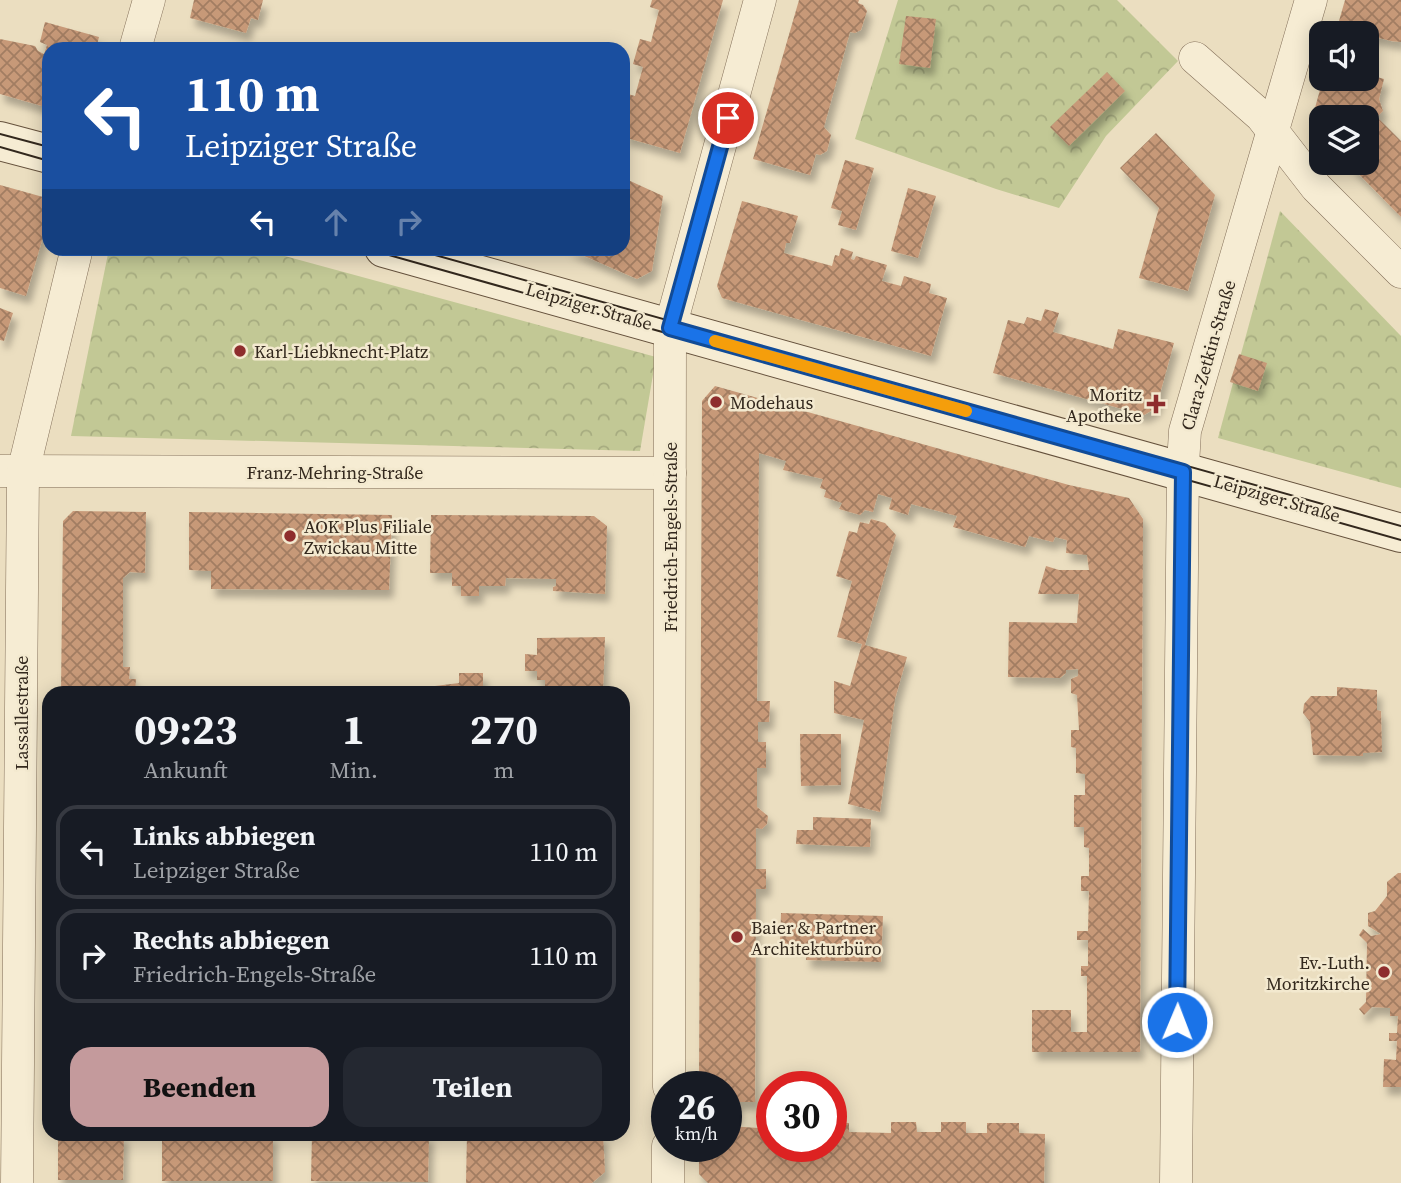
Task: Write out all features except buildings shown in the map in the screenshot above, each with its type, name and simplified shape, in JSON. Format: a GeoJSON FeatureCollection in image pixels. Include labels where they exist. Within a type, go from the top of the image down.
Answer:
{"type":"FeatureCollection","features":[{"type":"Feature","properties":{"kind":"street"},"geometry":{"type":"LineString","coordinates":[[137,42],[149,0]]}},
{"type":"Feature","properties":{"kind":"street","name":"Friedrich-Engels-Straße"},"geometry":{"type":"LineString","coordinates":[[668,1071],[670,328],[760,0]]}},
{"type":"Feature","properties":{"kind":"street","name":"Clara-Zetkin-Straße"},"geometry":{"type":"LineString","coordinates":[[1176,1183],[1185,431],[1311,0]]}},
{"type":"Feature","properties":{"kind":"street"},"geometry":{"type":"LineString","coordinates":[[1195,58],[1261,116],[1316,187],[1401,272]]}},
{"type":"Feature","properties":{"kind":"street"},"geometry":{"type":"LineString","coordinates":[[0,141],[42,153]]}},
{"type":"Feature","properties":{"kind":"street","name":"Lassallestraße"},"geometry":{"type":"LineString","coordinates":[[17,1183],[12,472],[74,256]]}},
{"type":"Feature","properties":{"kind":"street","name":"Leipziger Straße"},"geometry":{"type":"LineString","coordinates":[[413,256],[1401,533]]}},
{"type":"Feature","properties":{"kind":"street","name":"Franz-Mehring-Straße"},"geometry":{"type":"LineString","coordinates":[[12,472],[670,473]]}},
{"type":"Feature","properties":{"kind":"street"},"geometry":{"type":"LineString","coordinates":[[668,1162],[668,1183]]}},
{"type":"Feature","properties":{"kind":"green space"},"geometry":{"type":"Polygon","coordinates":[[[898,0],[1117,0],[1178,61],[1106,136],[1059,208],[996,189],[855,139],[898,0]]]}},
{"type":"Feature","properties":{"kind":"green space"},"geometry":{"type":"Polygon","coordinates":[[[1280,211],[1401,336],[1401,488],[1218,438],[1280,211]]]}},
{"type":"Feature","properties":{"kind":"green space"},"geometry":{"type":"Polygon","coordinates":[[[108,256],[285,256],[656,357],[640,451],[71,436],[108,256]]]}},
{"type":"Feature","properties":{"kind":"tram line"},"geometry":{"type":"LineString","coordinates":[[0,134],[42,145]]}},
{"type":"Feature","properties":{"kind":"tram line"},"geometry":{"type":"LineString","coordinates":[[0,147],[42,159]]}},
{"type":"Feature","properties":{"kind":"tram line"},"geometry":{"type":"LineString","coordinates":[[392,256],[1401,540]]}},
{"type":"Feature","properties":{"kind":"tram line"},"geometry":{"type":"LineString","coordinates":[[439,256],[1401,526]]}},
{"type":"Feature","properties":{"kind":"slow traffic"},"geometry":{"type":"LineString","coordinates":[[715,341],[966,411]]}},
{"type":"Feature","properties":{"kind":"place","name":"Karl-Liebknecht-Platz"},"geometry":{"type":"Point","coordinates":[240,351]}},
{"type":"Feature","properties":{"kind":"place","name":"Modehaus"},"geometry":{"type":"Point","coordinates":[716,402]}},
{"type":"Feature","properties":{"kind":"place","name":"Moritz Apotheke"},"geometry":{"type":"Point","coordinates":[1156,404]}},
{"type":"Feature","properties":{"kind":"place","name":"AOK Plus Filiale Zwickau Mitte"},"geometry":{"type":"Point","coordinates":[290,536]}},
{"type":"Feature","properties":{"kind":"place","name":"Baier & Partner Architekturbüro"},"geometry":{"type":"Point","coordinates":[737,937]}},
{"type":"Feature","properties":{"kind":"place","name":"Ev.-Luth. Moritzkirche"},"geometry":{"type":"Point","coordinates":[1384,972]}},
{"type":"Feature","properties":{"kind":"route"},"geometry":{"type":"LineString","coordinates":[[728,118],[670,328],[1183,472],[1177,1022]]}}]}
